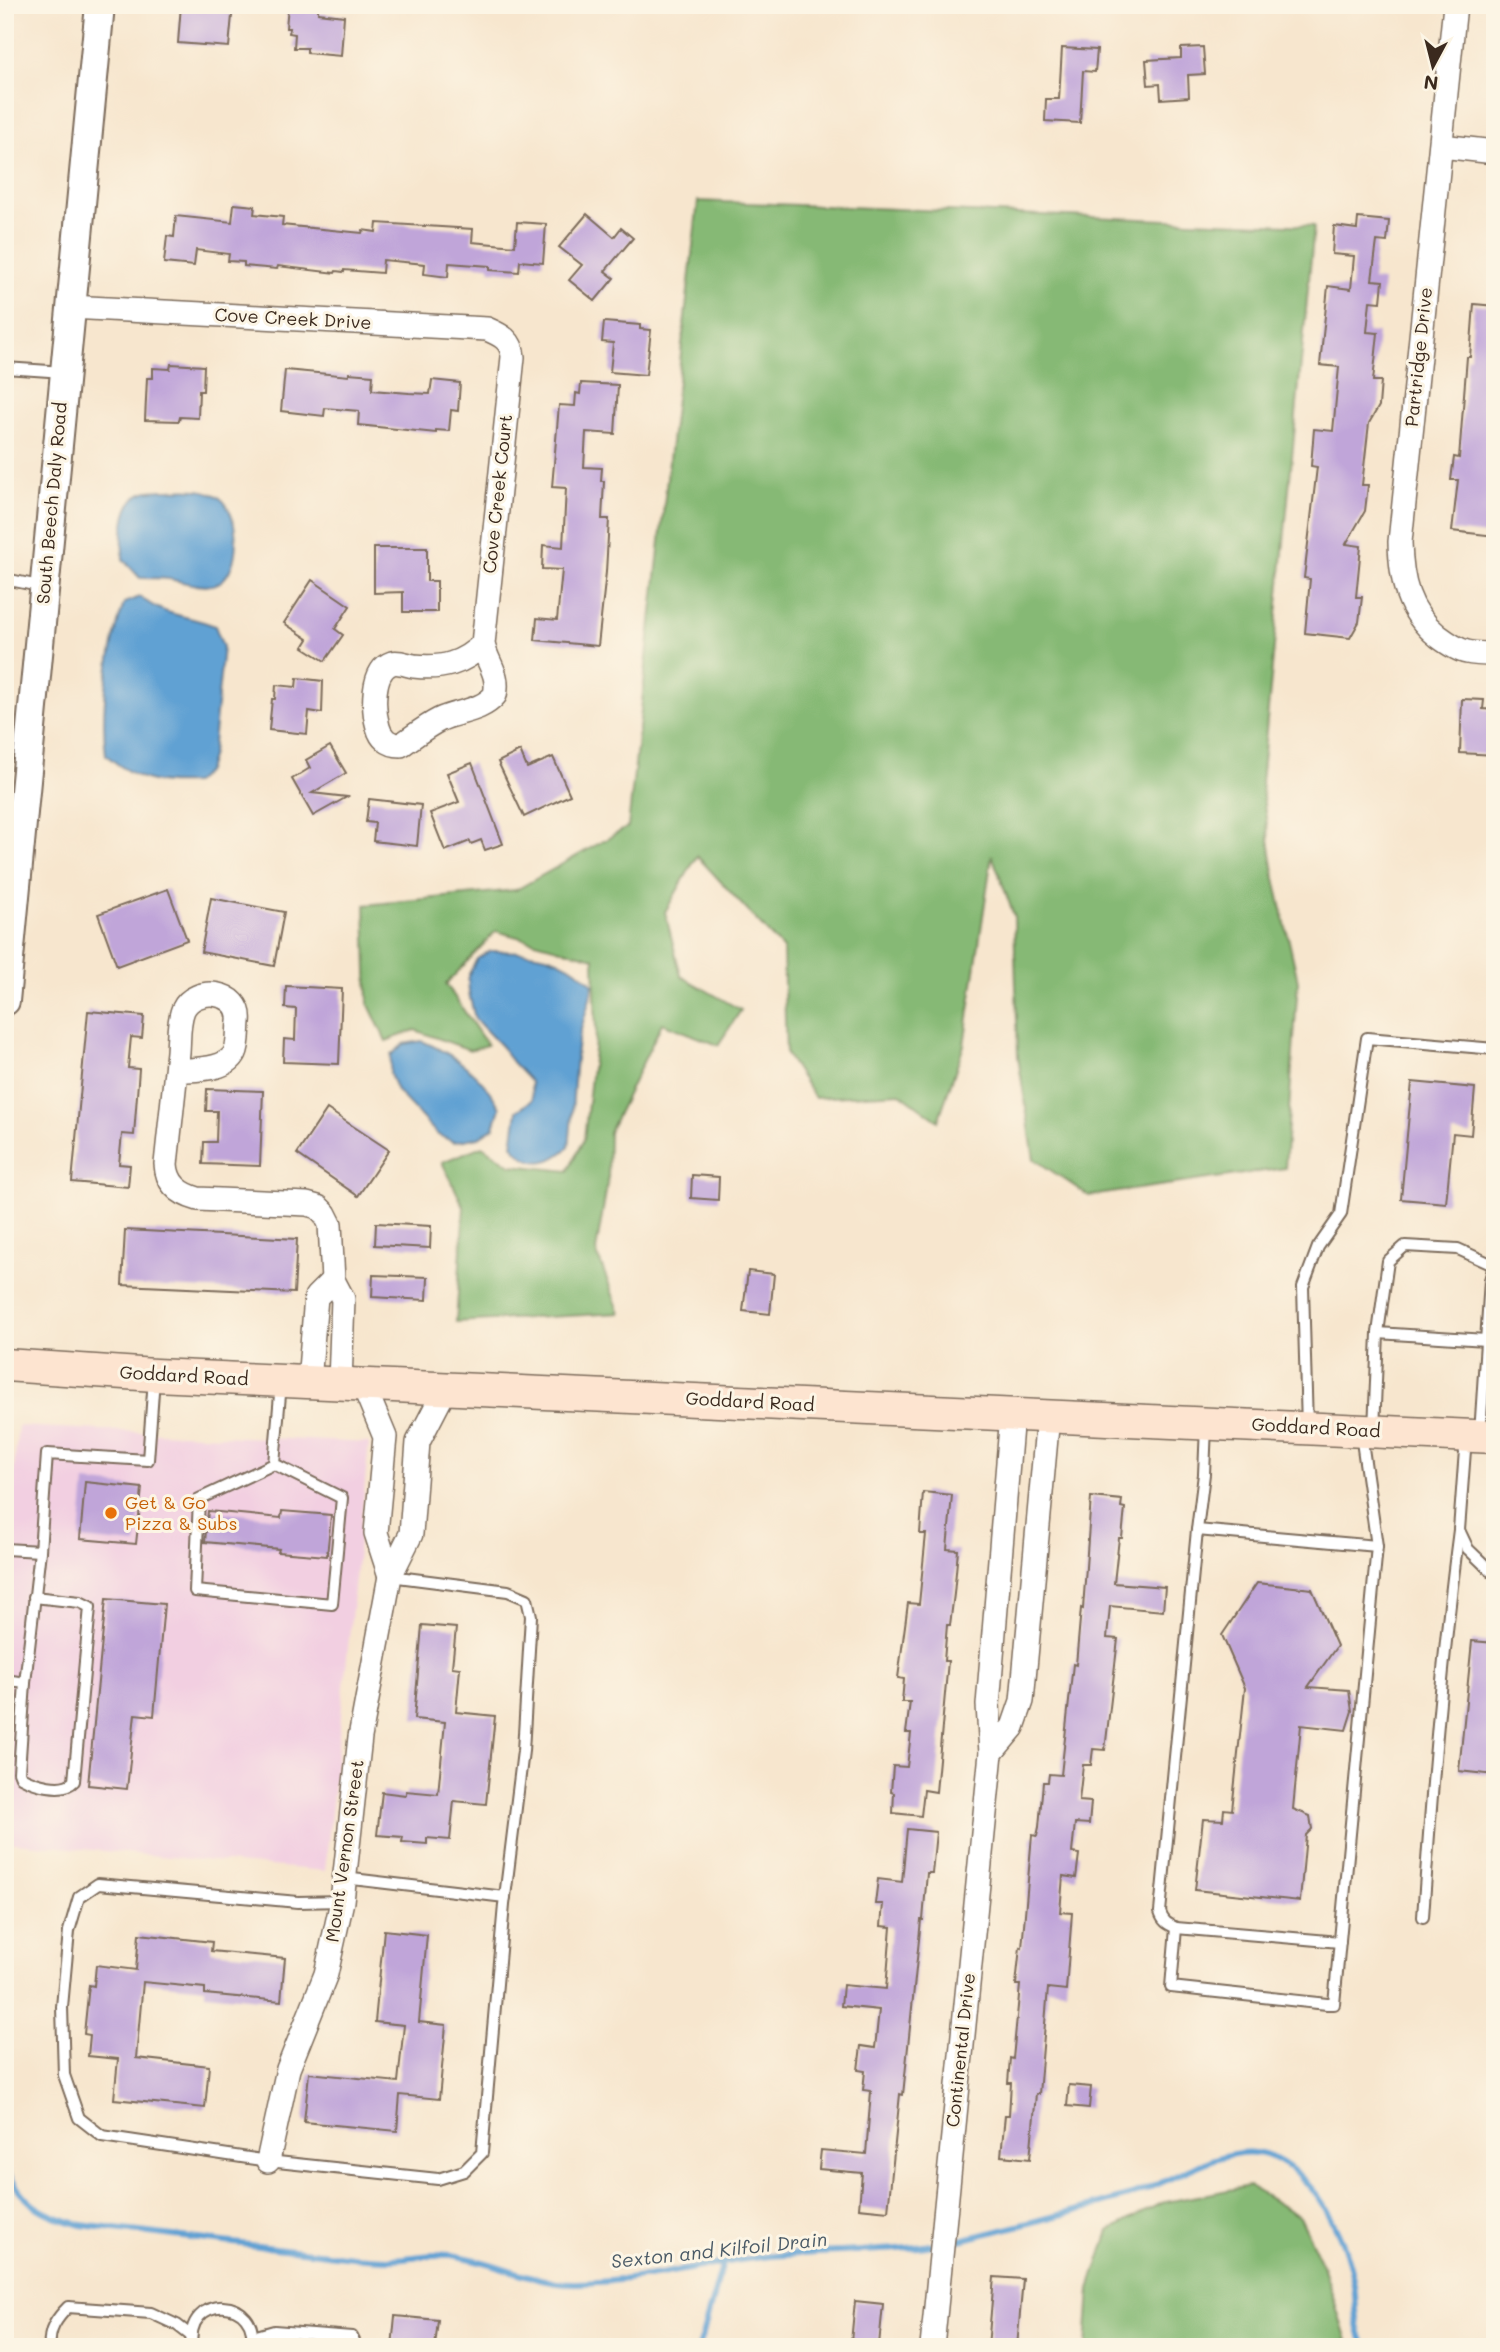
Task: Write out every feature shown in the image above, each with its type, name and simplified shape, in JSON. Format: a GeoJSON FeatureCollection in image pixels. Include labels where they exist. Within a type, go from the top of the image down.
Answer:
{"type":"FeatureCollection","features":[{"type":"Feature","properties":{"kind":"main road","name":"Goddard Road"},"geometry":{"type":"LineString","coordinates":[[5,1365],[155,1375],[1206,1422],[1480,1437]]}},
{"type":"Feature","properties":{"kind":"street","name":"South Beech Daly Road"},"geometry":{"type":"LineString","coordinates":[[5,1001],[100,5]]}},
{"type":"Feature","properties":{"kind":"street","name":"Partridge Drive"},"geometry":{"type":"LineString","coordinates":[[1455,5],[1400,542],[1401,566],[1408,599],[1429,628],[1447,643],[1466,652],[1495,654]]}},
{"type":"Feature","properties":{"kind":"street"},"geometry":{"type":"LineString","coordinates":[[1441,146],[1495,152]]}},
{"type":"Feature","properties":{"kind":"street","name":"Cove Creek Drive"},"geometry":{"type":"LineString","coordinates":[[70,307],[487,329],[502,335],[510,345]]}},
{"type":"Feature","properties":{"kind":"street","name":"Cove Creek Court"},"geometry":{"type":"LineString","coordinates":[[483,644],[470,657],[454,664],[413,666],[397,663],[384,669],[374,693],[374,711],[378,728],[386,742],[401,745],[437,721],[482,706],[495,695],[497,678],[486,657],[483,644],[513,357],[510,345]]}},
{"type":"Feature","properties":{"kind":"street"},"geometry":{"type":"LineString","coordinates":[[176,1072],[166,1164],[175,1188],[198,1199],[307,1204],[318,1207],[325,1214],[330,1224],[333,1280],[343,1299],[351,1384]]}},
{"type":"Feature","properties":{"kind":"street"},"geometry":{"type":"LineString","coordinates":[[295,1381],[316,1297],[333,1280]]}},
{"type":"Feature","properties":{"kind":"street","name":"Mount Vernon Street"},"geometry":{"type":"LineString","coordinates":[[351,1384],[385,1437],[376,1533],[390,1576]]}},
{"type":"Feature","properties":{"kind":"street","name":"Mount Vernon Street"},"geometry":{"type":"LineString","coordinates":[[268,2161],[288,2069],[327,1973],[342,1901],[360,1737],[390,1576],[411,1534],[418,1441],[446,1388]]}},
{"type":"Feature","properties":{"kind":"street","name":"Continental Drive"},"geometry":{"type":"LineString","coordinates":[[932,2347],[991,1752],[988,1704],[1012,1415]]}},
{"type":"Feature","properties":{"kind":"street"},"geometry":{"type":"LineString","coordinates":[[991,1752],[1013,1727],[1021,1701],[1048,1416]]}},
{"type":"Feature","properties":{"kind":"lane"},"geometry":{"type":"LineString","coordinates":[[5,368],[64,372]]}},
{"type":"Feature","properties":{"kind":"lane"},"geometry":{"type":"LineString","coordinates":[[5,579],[45,588]]}},
{"type":"Feature","properties":{"kind":"lane"},"geometry":{"type":"LineString","coordinates":[[1307,1428],[1303,1287],[1318,1247],[1341,1213],[1367,1038],[1495,1049]]}},
{"type":"Feature","properties":{"kind":"lane"},"geometry":{"type":"LineString","coordinates":[[1176,1928],[1171,1987],[1335,2004],[1377,1546],[1367,1431],[1388,1261],[1405,1246],[1458,1250],[1494,1263],[1490,1280],[1480,1437],[1459,1530],[1447,1625],[1434,1751],[1423,1917]]}},
{"type":"Feature","properties":{"kind":"lane"},"geometry":{"type":"LineString","coordinates":[[1378,1333],[1486,1340]]}},
{"type":"Feature","properties":{"kind":"lane"},"geometry":{"type":"LineString","coordinates":[[34,1597],[80,1602],[90,1607],[74,1781],[63,1787],[31,1782],[21,1777],[19,1772],[25,1683],[34,1597],[40,1551],[47,1454],[148,1460],[155,1375]]}},
{"type":"Feature","properties":{"kind":"lane"},"geometry":{"type":"LineString","coordinates":[[274,1464],[295,1381]]}},
{"type":"Feature","properties":{"kind":"lane"},"geometry":{"type":"LineString","coordinates":[[1206,1422],[1204,1474],[1160,1912],[1162,1919],[1176,1928],[1340,1942]]}},
{"type":"Feature","properties":{"kind":"lane"},"geometry":{"type":"LineString","coordinates":[[274,1464],[342,1498],[332,1604],[195,1591],[199,1499],[274,1464]]}},
{"type":"Feature","properties":{"kind":"lane"},"geometry":{"type":"LineString","coordinates":[[1197,1530],[1377,1546]]}},
{"type":"Feature","properties":{"kind":"lane"},"geometry":{"type":"LineString","coordinates":[[1459,1530],[1468,1549],[1495,1575]]}},
{"type":"Feature","properties":{"kind":"lane"},"geometry":{"type":"LineString","coordinates":[[5,1549],[40,1551]]}},
{"type":"Feature","properties":{"kind":"lane"},"geometry":{"type":"LineString","coordinates":[[342,1901],[298,1902],[98,1884],[79,1897],[69,1931],[62,2007],[64,2075],[79,2118],[102,2136],[268,2161],[438,2179],[464,2171],[482,2152],[505,1896],[523,1751],[531,1616],[527,1599],[508,1591],[390,1576]]}},
{"type":"Feature","properties":{"kind":"lane"},"geometry":{"type":"LineString","coordinates":[[5,1680],[25,1683]]}},
{"type":"Feature","properties":{"kind":"lane"},"geometry":{"type":"LineString","coordinates":[[344,1878],[505,1896]]}},
{"type":"Feature","properties":{"kind":"lane"},"geometry":{"type":"LineString","coordinates":[[191,2341],[197,2317],[212,2306],[232,2307],[247,2318],[252,2342],[274,2331],[352,2337],[357,2347]]}},
{"type":"Feature","properties":{"kind":"lane"},"geometry":{"type":"LineString","coordinates":[[50,2347],[49,2340],[55,2320],[68,2307],[151,2313],[177,2325],[191,2341]]}},
{"type":"Feature","properties":{"kind":"shaded area"},"geometry":{"type":"Polygon","coordinates":[[[18,1426],[369,1443],[325,1871],[5,1842],[5,1566],[18,1426]]]}},
{"type":"Feature","properties":{"kind":"green space"},"geometry":{"type":"Polygon","coordinates":[[[698,201],[1314,226],[1261,783],[1274,874],[1298,981],[1285,1168],[1089,1196],[1034,1159],[1018,1057],[1014,916],[992,855],[964,1045],[938,1121],[900,1093],[815,1098],[786,1054],[783,949],[697,856],[665,912],[681,976],[741,1010],[718,1045],[662,1023],[609,1132],[608,1180],[596,1251],[620,1313],[456,1322],[464,1207],[442,1162],[482,1146],[511,1165],[568,1171],[584,1139],[596,1032],[594,958],[496,931],[446,984],[487,1045],[470,1050],[415,1030],[386,1041],[368,1003],[365,905],[516,890],[628,827],[698,201]]]}},
{"type":"Feature","properties":{"kind":"green space"},"geometry":{"type":"Polygon","coordinates":[[[1249,2186],[1300,2217],[1323,2265],[1349,2347],[1086,2347],[1090,2289],[1109,2231],[1161,2203],[1249,2186]]]}},
{"type":"Feature","properties":{"kind":"water"},"geometry":{"type":"Polygon","coordinates":[[[145,492],[207,492],[220,498],[227,506],[235,528],[235,553],[227,575],[220,582],[201,586],[168,579],[140,578],[123,559],[125,521],[131,503],[145,492]]]}},
{"type":"Feature","properties":{"kind":"water"},"geometry":{"type":"Polygon","coordinates":[[[140,597],[159,609],[215,626],[223,647],[212,753],[207,771],[194,783],[147,780],[127,771],[106,755],[105,698],[114,639],[124,603],[140,597]]]}},
{"type":"Feature","properties":{"kind":"water"},"geometry":{"type":"Polygon","coordinates":[[[490,951],[546,956],[569,965],[593,984],[577,1048],[569,1147],[546,1161],[532,1161],[512,1145],[517,1111],[532,1100],[531,1082],[475,1019],[468,976],[477,959],[490,951]]]}},
{"type":"Feature","properties":{"kind":"water"},"geometry":{"type":"Polygon","coordinates":[[[422,1041],[457,1060],[477,1076],[500,1108],[494,1127],[479,1137],[454,1142],[438,1135],[397,1091],[390,1074],[391,1055],[404,1044],[422,1041]]]}},
{"type":"Feature","properties":{"kind":"building"},"geometry":{"type":"Polygon","coordinates":[[[181,5],[233,5],[229,47],[178,43],[181,5]]]}},
{"type":"Feature","properties":{"kind":"building"},"geometry":{"type":"Polygon","coordinates":[[[288,5],[312,5],[318,7],[318,13],[344,16],[341,56],[307,53],[307,48],[294,48],[295,34],[289,33],[290,28],[286,28],[288,5]]]}},
{"type":"Feature","properties":{"kind":"building"},"geometry":{"type":"Polygon","coordinates":[[[1203,47],[1205,74],[1188,75],[1189,97],[1161,99],[1160,84],[1148,85],[1146,60],[1181,58],[1181,48],[1203,47]]]}},
{"type":"Feature","properties":{"kind":"building"},"geometry":{"type":"Polygon","coordinates":[[[1062,48],[1097,50],[1095,72],[1083,71],[1080,123],[1045,121],[1046,99],[1059,99],[1062,48]]]}},
{"type":"Feature","properties":{"kind":"building"},"geometry":{"type":"Polygon","coordinates":[[[234,204],[255,206],[254,214],[283,217],[282,225],[362,233],[363,230],[376,232],[377,223],[473,229],[472,242],[515,246],[517,222],[546,224],[543,263],[520,261],[519,272],[490,270],[490,266],[449,263],[448,277],[424,274],[425,264],[383,260],[382,273],[344,270],[335,273],[278,266],[277,269],[244,266],[244,262],[228,261],[229,254],[196,250],[194,266],[164,263],[167,236],[174,237],[176,216],[232,222],[234,204]]]}},
{"type":"Feature","properties":{"kind":"building"},"geometry":{"type":"Polygon","coordinates":[[[587,214],[614,237],[621,228],[633,238],[605,271],[614,278],[595,301],[569,280],[582,265],[559,247],[587,214]]]}},
{"type":"Feature","properties":{"kind":"building"},"geometry":{"type":"Polygon","coordinates":[[[1358,218],[1389,221],[1387,242],[1377,241],[1372,280],[1383,281],[1381,302],[1370,301],[1367,332],[1378,333],[1373,381],[1381,381],[1379,406],[1369,423],[1362,485],[1368,485],[1365,511],[1346,544],[1361,546],[1356,597],[1362,597],[1359,622],[1350,638],[1305,633],[1310,579],[1304,578],[1317,467],[1311,466],[1314,429],[1333,431],[1339,367],[1320,365],[1328,286],[1351,289],[1354,256],[1332,254],[1334,226],[1357,229],[1358,218]]]}},
{"type":"Feature","properties":{"kind":"building"},"geometry":{"type":"Polygon","coordinates":[[[1474,304],[1495,306],[1495,536],[1452,531],[1458,480],[1451,480],[1454,457],[1459,458],[1474,304]]]}},
{"type":"Feature","properties":{"kind":"building"},"geometry":{"type":"Polygon","coordinates":[[[604,322],[640,325],[640,329],[651,330],[646,375],[610,372],[613,343],[602,342],[604,322]]]}},
{"type":"Feature","properties":{"kind":"building"},"geometry":{"type":"Polygon","coordinates":[[[171,364],[204,366],[203,391],[199,391],[198,418],[180,417],[179,421],[145,420],[147,378],[153,378],[153,368],[170,369],[171,364]]]}},
{"type":"Feature","properties":{"kind":"building"},"geometry":{"type":"Polygon","coordinates":[[[285,370],[349,376],[349,373],[373,375],[372,390],[409,393],[430,394],[432,380],[460,383],[458,411],[451,410],[449,431],[436,430],[436,433],[358,425],[359,411],[325,408],[324,416],[281,411],[285,370]]]}},
{"type":"Feature","properties":{"kind":"building"},"geometry":{"type":"Polygon","coordinates":[[[581,383],[618,385],[615,434],[586,432],[584,467],[602,468],[602,519],[609,519],[598,646],[535,640],[537,618],[557,620],[562,570],[542,569],[543,545],[563,547],[566,488],[552,487],[559,405],[575,406],[576,393],[580,394],[581,383]]]}},
{"type":"Feature","properties":{"kind":"building"},"geometry":{"type":"Polygon","coordinates":[[[374,548],[427,548],[427,581],[437,581],[437,612],[403,612],[403,592],[374,593],[374,548]]]}},
{"type":"Feature","properties":{"kind":"building"},"geometry":{"type":"Polygon","coordinates":[[[312,580],[350,606],[335,629],[343,635],[325,661],[303,647],[308,639],[284,623],[312,580]]]}},
{"type":"Feature","properties":{"kind":"building"},"geometry":{"type":"Polygon","coordinates":[[[297,678],[323,681],[322,713],[309,711],[307,734],[269,730],[276,685],[296,687],[297,678]]]}},
{"type":"Feature","properties":{"kind":"building"},"geometry":{"type":"Polygon","coordinates":[[[1462,699],[1484,700],[1483,709],[1495,710],[1495,755],[1460,753],[1462,699]]]}},
{"type":"Feature","properties":{"kind":"building"},"geometry":{"type":"Polygon","coordinates":[[[330,746],[346,773],[312,793],[347,797],[313,816],[292,779],[310,768],[306,760],[330,746]]]}},
{"type":"Feature","properties":{"kind":"building"},"geometry":{"type":"Polygon","coordinates":[[[520,751],[527,768],[553,757],[570,795],[524,817],[498,762],[520,751]]]}},
{"type":"Feature","properties":{"kind":"building"},"geometry":{"type":"Polygon","coordinates":[[[472,763],[503,844],[485,850],[481,840],[471,844],[470,841],[445,851],[430,813],[459,802],[447,773],[472,763]]]}},
{"type":"Feature","properties":{"kind":"building"},"geometry":{"type":"Polygon","coordinates":[[[369,799],[421,805],[417,846],[373,841],[375,823],[366,822],[369,799]]]}},
{"type":"Feature","properties":{"kind":"building"},"geometry":{"type":"Polygon","coordinates":[[[168,889],[187,940],[117,966],[98,914],[168,889]]]}},
{"type":"Feature","properties":{"kind":"building"},"geometry":{"type":"Polygon","coordinates":[[[211,898],[284,912],[274,966],[201,952],[211,898]]]}},
{"type":"Feature","properties":{"kind":"building"},"geometry":{"type":"Polygon","coordinates":[[[286,986],[342,989],[339,1064],[283,1062],[284,1039],[295,1040],[296,1009],[285,1008],[286,986]]]}},
{"type":"Feature","properties":{"kind":"building"},"geometry":{"type":"Polygon","coordinates":[[[88,1011],[144,1016],[142,1038],[131,1037],[128,1068],[139,1069],[134,1135],[122,1134],[119,1164],[130,1165],[128,1187],[72,1182],[88,1011]]]}},
{"type":"Feature","properties":{"kind":"building"},"geometry":{"type":"Polygon","coordinates":[[[1412,1082],[1475,1088],[1471,1135],[1453,1133],[1446,1203],[1401,1199],[1412,1082]]]}},
{"type":"Feature","properties":{"kind":"building"},"geometry":{"type":"Polygon","coordinates":[[[207,1089],[263,1091],[260,1166],[203,1164],[204,1142],[216,1142],[217,1111],[206,1111],[207,1089]]]}},
{"type":"Feature","properties":{"kind":"building"},"geometry":{"type":"Polygon","coordinates":[[[327,1109],[389,1150],[358,1196],[297,1154],[327,1109]]]}},
{"type":"Feature","properties":{"kind":"building"},"geometry":{"type":"Polygon","coordinates":[[[692,1175],[719,1177],[718,1200],[691,1198],[692,1175]]]}},
{"type":"Feature","properties":{"kind":"building"},"geometry":{"type":"Polygon","coordinates":[[[376,1223],[431,1226],[430,1248],[375,1245],[376,1223]]]}},
{"type":"Feature","properties":{"kind":"building"},"geometry":{"type":"Polygon","coordinates":[[[125,1230],[297,1239],[294,1293],[122,1285],[125,1230]]]}},
{"type":"Feature","properties":{"kind":"building"},"geometry":{"type":"Polygon","coordinates":[[[748,1271],[774,1274],[770,1314],[743,1311],[748,1271]]]}},
{"type":"Feature","properties":{"kind":"building"},"geometry":{"type":"Polygon","coordinates":[[[373,1275],[428,1277],[427,1300],[372,1297],[373,1275]]]}},
{"type":"Feature","properties":{"kind":"building","name":"Get & Go Pizza & Subs"},"geometry":{"type":"Polygon","coordinates":[[[85,1482],[142,1488],[136,1544],[80,1539],[85,1482]]]}},
{"type":"Feature","properties":{"kind":"building"},"geometry":{"type":"Polygon","coordinates":[[[923,1492],[952,1495],[947,1549],[958,1550],[950,1625],[947,1625],[944,1661],[948,1661],[936,1792],[924,1790],[921,1816],[893,1813],[894,1793],[891,1792],[893,1766],[907,1767],[911,1733],[906,1733],[910,1702],[902,1702],[904,1679],[898,1678],[908,1603],[919,1604],[926,1534],[920,1534],[923,1492]]]}},
{"type":"Feature","properties":{"kind":"building"},"geometry":{"type":"Polygon","coordinates":[[[1091,1497],[1122,1500],[1121,1507],[1125,1508],[1114,1583],[1165,1587],[1163,1611],[1110,1606],[1107,1638],[1118,1639],[1105,1750],[1093,1749],[1091,1765],[1083,1765],[1079,1801],[1091,1802],[1089,1824],[1075,1823],[1072,1853],[1079,1854],[1076,1878],[1063,1876],[1060,1912],[1072,1913],[1066,1990],[1048,1988],[1039,2094],[1036,2094],[1030,2159],[1001,2156],[1005,2115],[1009,2115],[1010,2058],[1013,2059],[1020,1985],[1016,1985],[1032,1835],[1037,1836],[1039,1827],[1043,1782],[1048,1782],[1049,1774],[1061,1775],[1073,1664],[1076,1665],[1081,1608],[1083,1609],[1091,1497]]]}},
{"type":"Feature","properties":{"kind":"building"},"geometry":{"type":"Polygon","coordinates":[[[208,1511],[281,1518],[282,1511],[331,1515],[327,1556],[205,1542],[208,1511]]]}},
{"type":"Feature","properties":{"kind":"building"},"geometry":{"type":"Polygon","coordinates":[[[1257,1583],[1312,1589],[1337,1646],[1308,1687],[1349,1690],[1352,1711],[1346,1730],[1301,1725],[1293,1809],[1310,1816],[1312,1829],[1306,1835],[1300,1901],[1195,1890],[1203,1819],[1223,1820],[1224,1809],[1232,1810],[1245,1688],[1222,1635],[1257,1583]]]}},
{"type":"Feature","properties":{"kind":"building"},"geometry":{"type":"Polygon","coordinates":[[[106,1599],[164,1604],[154,1716],[135,1714],[127,1789],[88,1785],[106,1599]]]}},
{"type":"Feature","properties":{"kind":"building"},"geometry":{"type":"Polygon","coordinates":[[[422,1625],[456,1628],[452,1667],[460,1668],[456,1712],[495,1716],[486,1804],[454,1801],[450,1840],[427,1838],[427,1844],[402,1842],[403,1837],[377,1835],[382,1792],[406,1795],[406,1791],[438,1794],[445,1722],[414,1719],[422,1625]]]}},
{"type":"Feature","properties":{"kind":"building"},"geometry":{"type":"Polygon","coordinates":[[[1472,1641],[1495,1643],[1495,1775],[1459,1771],[1472,1641]]]}},
{"type":"Feature","properties":{"kind":"building"},"geometry":{"type":"Polygon","coordinates":[[[907,1829],[936,1832],[932,1873],[927,1873],[921,1920],[888,2211],[859,2208],[862,2173],[819,2169],[821,2150],[866,2154],[871,2091],[863,2090],[865,2071],[858,2070],[861,2046],[875,2048],[879,2010],[841,2006],[843,1985],[886,1989],[891,1927],[881,1926],[883,1904],[875,1904],[878,1879],[902,1882],[907,1829]]]}},
{"type":"Feature","properties":{"kind":"building"},"geometry":{"type":"Polygon","coordinates":[[[384,1930],[427,1935],[419,2022],[446,2025],[439,2099],[400,2095],[397,2131],[304,2122],[309,2073],[398,2082],[404,2025],[375,2022],[384,1930]]]}},
{"type":"Feature","properties":{"kind":"building"},"geometry":{"type":"Polygon","coordinates":[[[139,1934],[212,1942],[211,1951],[285,1958],[281,2001],[205,1994],[205,1988],[143,1982],[136,2058],[209,2066],[205,2108],[114,2099],[118,2059],[88,2056],[90,2035],[84,2034],[89,1985],[94,1986],[96,1965],[136,1970],[139,1934]]]}},
{"type":"Feature","properties":{"kind":"building"},"geometry":{"type":"Polygon","coordinates":[[[1069,2085],[1091,2087],[1089,2108],[1067,2106],[1069,2085]]]}},
{"type":"Feature","properties":{"kind":"building"},"geometry":{"type":"Polygon","coordinates":[[[994,2277],[1023,2279],[1017,2347],[988,2347],[994,2277]]]}},
{"type":"Feature","properties":{"kind":"building"},"geometry":{"type":"Polygon","coordinates":[[[855,2301],[883,2304],[879,2345],[851,2342],[855,2301]]]}},
{"type":"Feature","properties":{"kind":"building"},"geometry":{"type":"Polygon","coordinates":[[[395,2316],[438,2320],[435,2347],[392,2347],[395,2316]]]}},
{"type":"Feature","properties":{"kind":"waterway","name":"Sexton and Kilfoil Drain"},"geometry":{"type":"LineString","coordinates":[[5,1962],[5,1978]]}},
{"type":"Feature","properties":{"kind":"waterway","name":"Sexton and Kilfoil Drain"},"geometry":{"type":"LineString","coordinates":[[5,2167],[19,2191],[35,2206],[55,2217],[81,2225],[352,2257],[393,2259],[451,2255],[544,2280],[576,2283],[646,2276],[761,2257],[889,2250],[939,2244],[1128,2196],[1196,2166],[1232,2154],[1265,2155],[1283,2163],[1299,2175],[1313,2191],[1336,2227],[1350,2266],[1358,2324],[1366,2347]]}},
{"type":"Feature","properties":{"kind":"waterway"},"geometry":{"type":"LineString","coordinates":[[699,2347],[723,2263]]}},
{"type":"Feature","properties":{"kind":"place","name":"Get & Go Pizza & Subs"},"geometry":{"type":"Point","coordinates":[111,1513]}}]}
